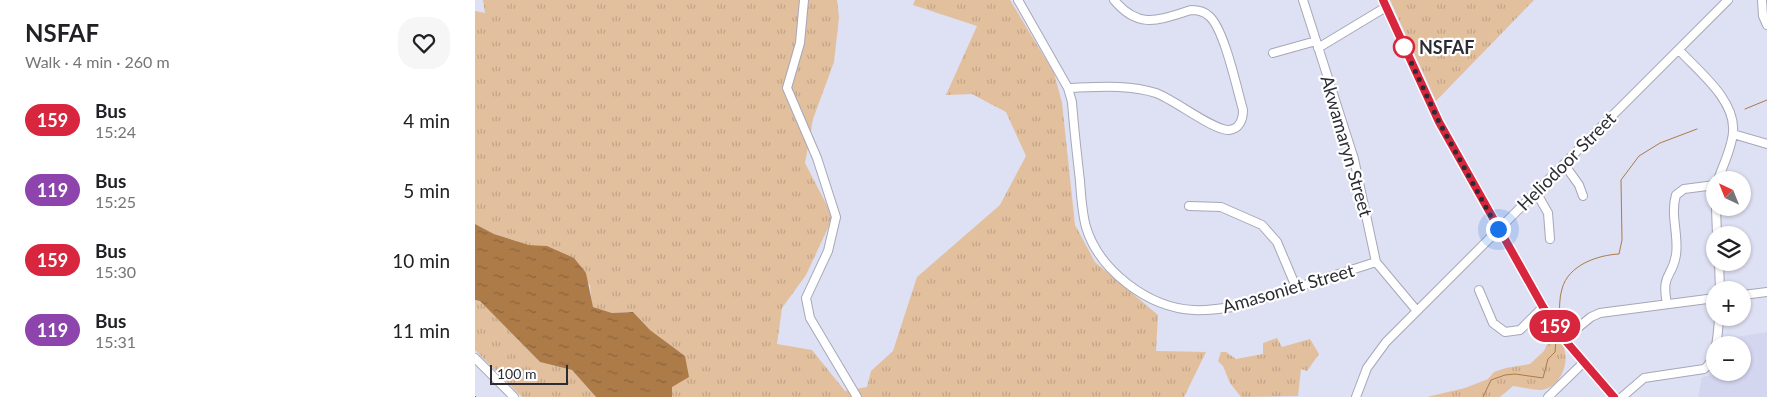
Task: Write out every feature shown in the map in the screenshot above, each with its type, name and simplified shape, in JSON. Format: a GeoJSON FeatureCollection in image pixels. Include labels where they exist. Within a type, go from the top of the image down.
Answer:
{"type":"FeatureCollection","features":[{"type":"Feature","properties":{"kind":"street"},"geometry":{"type":"LineString","coordinates":[[804,0],[800,43],[787,88],[817,158],[836,217],[828,251],[806,298],[807,309],[810,318],[857,397]]}},
{"type":"Feature","properties":{"kind":"street","name":"Amasoniet Street"},"geometry":{"type":"LineString","coordinates":[[1018,0],[1067,88],[1072,102],[1085,225],[1100,254],[1128,284],[1169,305],[1194,310],[1239,306],[1377,262]]}},
{"type":"Feature","properties":{"kind":"street"},"geometry":{"type":"LineString","coordinates":[[1067,88],[1145,90],[1171,100],[1221,129],[1235,128],[1240,123],[1243,110],[1219,30],[1209,16],[1197,10],[1191,10],[1149,21],[1132,16],[1114,0]]}},
{"type":"Feature","properties":{"kind":"street","name":"Akwamaryn Street"},"geometry":{"type":"LineString","coordinates":[[1303,0],[1360,180],[1377,262],[1417,310]]}},
{"type":"Feature","properties":{"kind":"street","name":"Heliodoor Street"},"geometry":{"type":"LineString","coordinates":[[1356,397],[1364,374],[1375,356],[1417,310],[1728,0]]}},
{"type":"Feature","properties":{"kind":"street"},"geometry":{"type":"LineString","coordinates":[[1762,0],[1763,16],[1767,25]]}},
{"type":"Feature","properties":{"kind":"street"},"geometry":{"type":"LineString","coordinates":[[1273,53],[1317,44],[1385,3],[1439,122],[1543,307],[1564,339],[1614,397]]}},
{"type":"Feature","properties":{"kind":"street"},"geometry":{"type":"LineString","coordinates":[[1679,50],[1719,94],[1733,116],[1733,134],[1721,171]]}},
{"type":"Feature","properties":{"kind":"street"},"geometry":{"type":"LineString","coordinates":[[1733,134],[1767,144]]}},
{"type":"Feature","properties":{"kind":"street"},"geometry":{"type":"LineString","coordinates":[[1564,164],[1579,185],[1583,196]]}},
{"type":"Feature","properties":{"kind":"street"},"geometry":{"type":"LineString","coordinates":[[1667,304],[1665,281],[1676,254],[1673,212],[1676,195],[1684,189],[1706,186]]}},
{"type":"Feature","properties":{"kind":"street"},"geometry":{"type":"LineString","coordinates":[[1536,192],[1548,213],[1550,239]]}},
{"type":"Feature","properties":{"kind":"street"},"geometry":{"type":"LineString","coordinates":[[1189,206],[1221,207],[1262,225],[1277,242],[1296,287]]}},
{"type":"Feature","properties":{"kind":"street"},"geometry":{"type":"LineString","coordinates":[[1479,290],[1493,323],[1505,332],[1520,330],[1543,307]]}},
{"type":"Feature","properties":{"kind":"street"},"geometry":{"type":"LineString","coordinates":[[1751,293],[1767,292]]}},
{"type":"Feature","properties":{"kind":"street"},"geometry":{"type":"LineString","coordinates":[[1564,339],[1591,317],[1600,313],[1706,299]]}},
{"type":"Feature","properties":{"kind":"street"},"geometry":{"type":"LineString","coordinates":[[1622,397],[1644,378],[1699,370],[1708,366],[1715,344],[1718,326]]}},
{"type":"Feature","properties":{"kind":"street"},"geometry":{"type":"LineString","coordinates":[[475,358],[514,397]]}},
{"type":"Feature","properties":{"kind":"street"},"geometry":{"type":"LineString","coordinates":[[1548,397],[1583,363]]}},
{"type":"Feature","properties":{"kind":"shaded area"},"geometry":{"type":"Polygon","coordinates":[[[1767,332],[1767,397],[1698,397],[1702,377],[1706,376],[1706,381],[1751,381],[1751,336],[1742,336],[1767,332]]]}},
{"type":"Feature","properties":{"kind":"green space"},"geometry":{"type":"Polygon","coordinates":[[[483,0],[837,0],[839,17],[834,62],[813,119],[805,163],[833,217],[806,275],[782,308],[777,344],[812,350],[845,391],[867,387],[871,371],[893,351],[917,277],[1000,205],[1026,156],[1006,112],[972,94],[946,95],[977,26],[913,5],[915,0],[1010,0],[1054,73],[1062,103],[1075,225],[1095,262],[1158,315],[1156,351],[1206,352],[1184,397],[672,397],[672,387],[685,356],[650,330],[633,312],[612,313],[592,307],[590,285],[547,246],[529,245],[494,234],[475,224],[475,11],[485,13],[483,0]]]}},
{"type":"Feature","properties":{"kind":"green space"},"geometry":{"type":"Polygon","coordinates":[[[1390,0],[1534,0],[1436,101],[1390,0]]]}},
{"type":"Feature","properties":{"kind":"green space"},"geometry":{"type":"Polygon","coordinates":[[[475,300],[480,301],[540,362],[572,370],[596,397],[522,397],[475,350],[475,300]]]}},
{"type":"Feature","properties":{"kind":"green space"},"geometry":{"type":"Polygon","coordinates":[[[1552,334],[1563,346],[1566,359],[1562,373],[1554,385],[1541,390],[1513,386],[1500,397],[1427,397],[1465,388],[1488,379],[1494,372],[1506,368],[1530,364],[1544,351],[1552,334]]]}},
{"type":"Feature","properties":{"kind":"green space"},"geometry":{"type":"Polygon","coordinates":[[[1277,338],[1282,347],[1310,339],[1319,354],[1307,371],[1301,369],[1298,396],[1241,397],[1230,383],[1223,366],[1218,361],[1221,352],[1226,352],[1236,359],[1263,354],[1263,343],[1277,338]]]}},
{"type":"Feature","properties":{"kind":"water"},"geometry":{"type":"Polygon","coordinates":[[[475,224],[494,234],[529,245],[547,246],[574,258],[586,273],[593,307],[612,313],[633,312],[650,330],[685,356],[689,377],[672,387],[672,397],[596,397],[572,370],[540,362],[480,301],[475,300],[475,224]]]}},
{"type":"Feature","properties":{"kind":"waterway"},"geometry":{"type":"LineString","coordinates":[[1745,109],[1767,100]]}},
{"type":"Feature","properties":{"kind":"waterway"},"geometry":{"type":"LineString","coordinates":[[1559,317],[1561,292],[1570,274],[1593,259],[1619,254],[1622,240],[1621,180],[1639,156],[1660,143],[1697,129]]}},
{"type":"Feature","properties":{"kind":"waterway"},"geometry":{"type":"LineString","coordinates":[[1483,397],[1491,380],[1505,375],[1515,374],[1543,378],[1548,359],[1555,352],[1556,340]]}},
{"type":"Feature","properties":{"kind":"bus line","name":"159"},"geometry":{"type":"LineString","coordinates":[[1383,0],[1417,78],[1439,122],[1543,307],[1564,339],[1614,397]]}},
{"type":"Feature","properties":{"kind":"place","name":"NSFAF"},"geometry":{"type":"Point","coordinates":[1404,47]}},
{"type":"Feature","properties":{"kind":"route"},"geometry":{"type":"LineString","coordinates":[[1404,47],[1439,122],[1498,229]]}}]}
